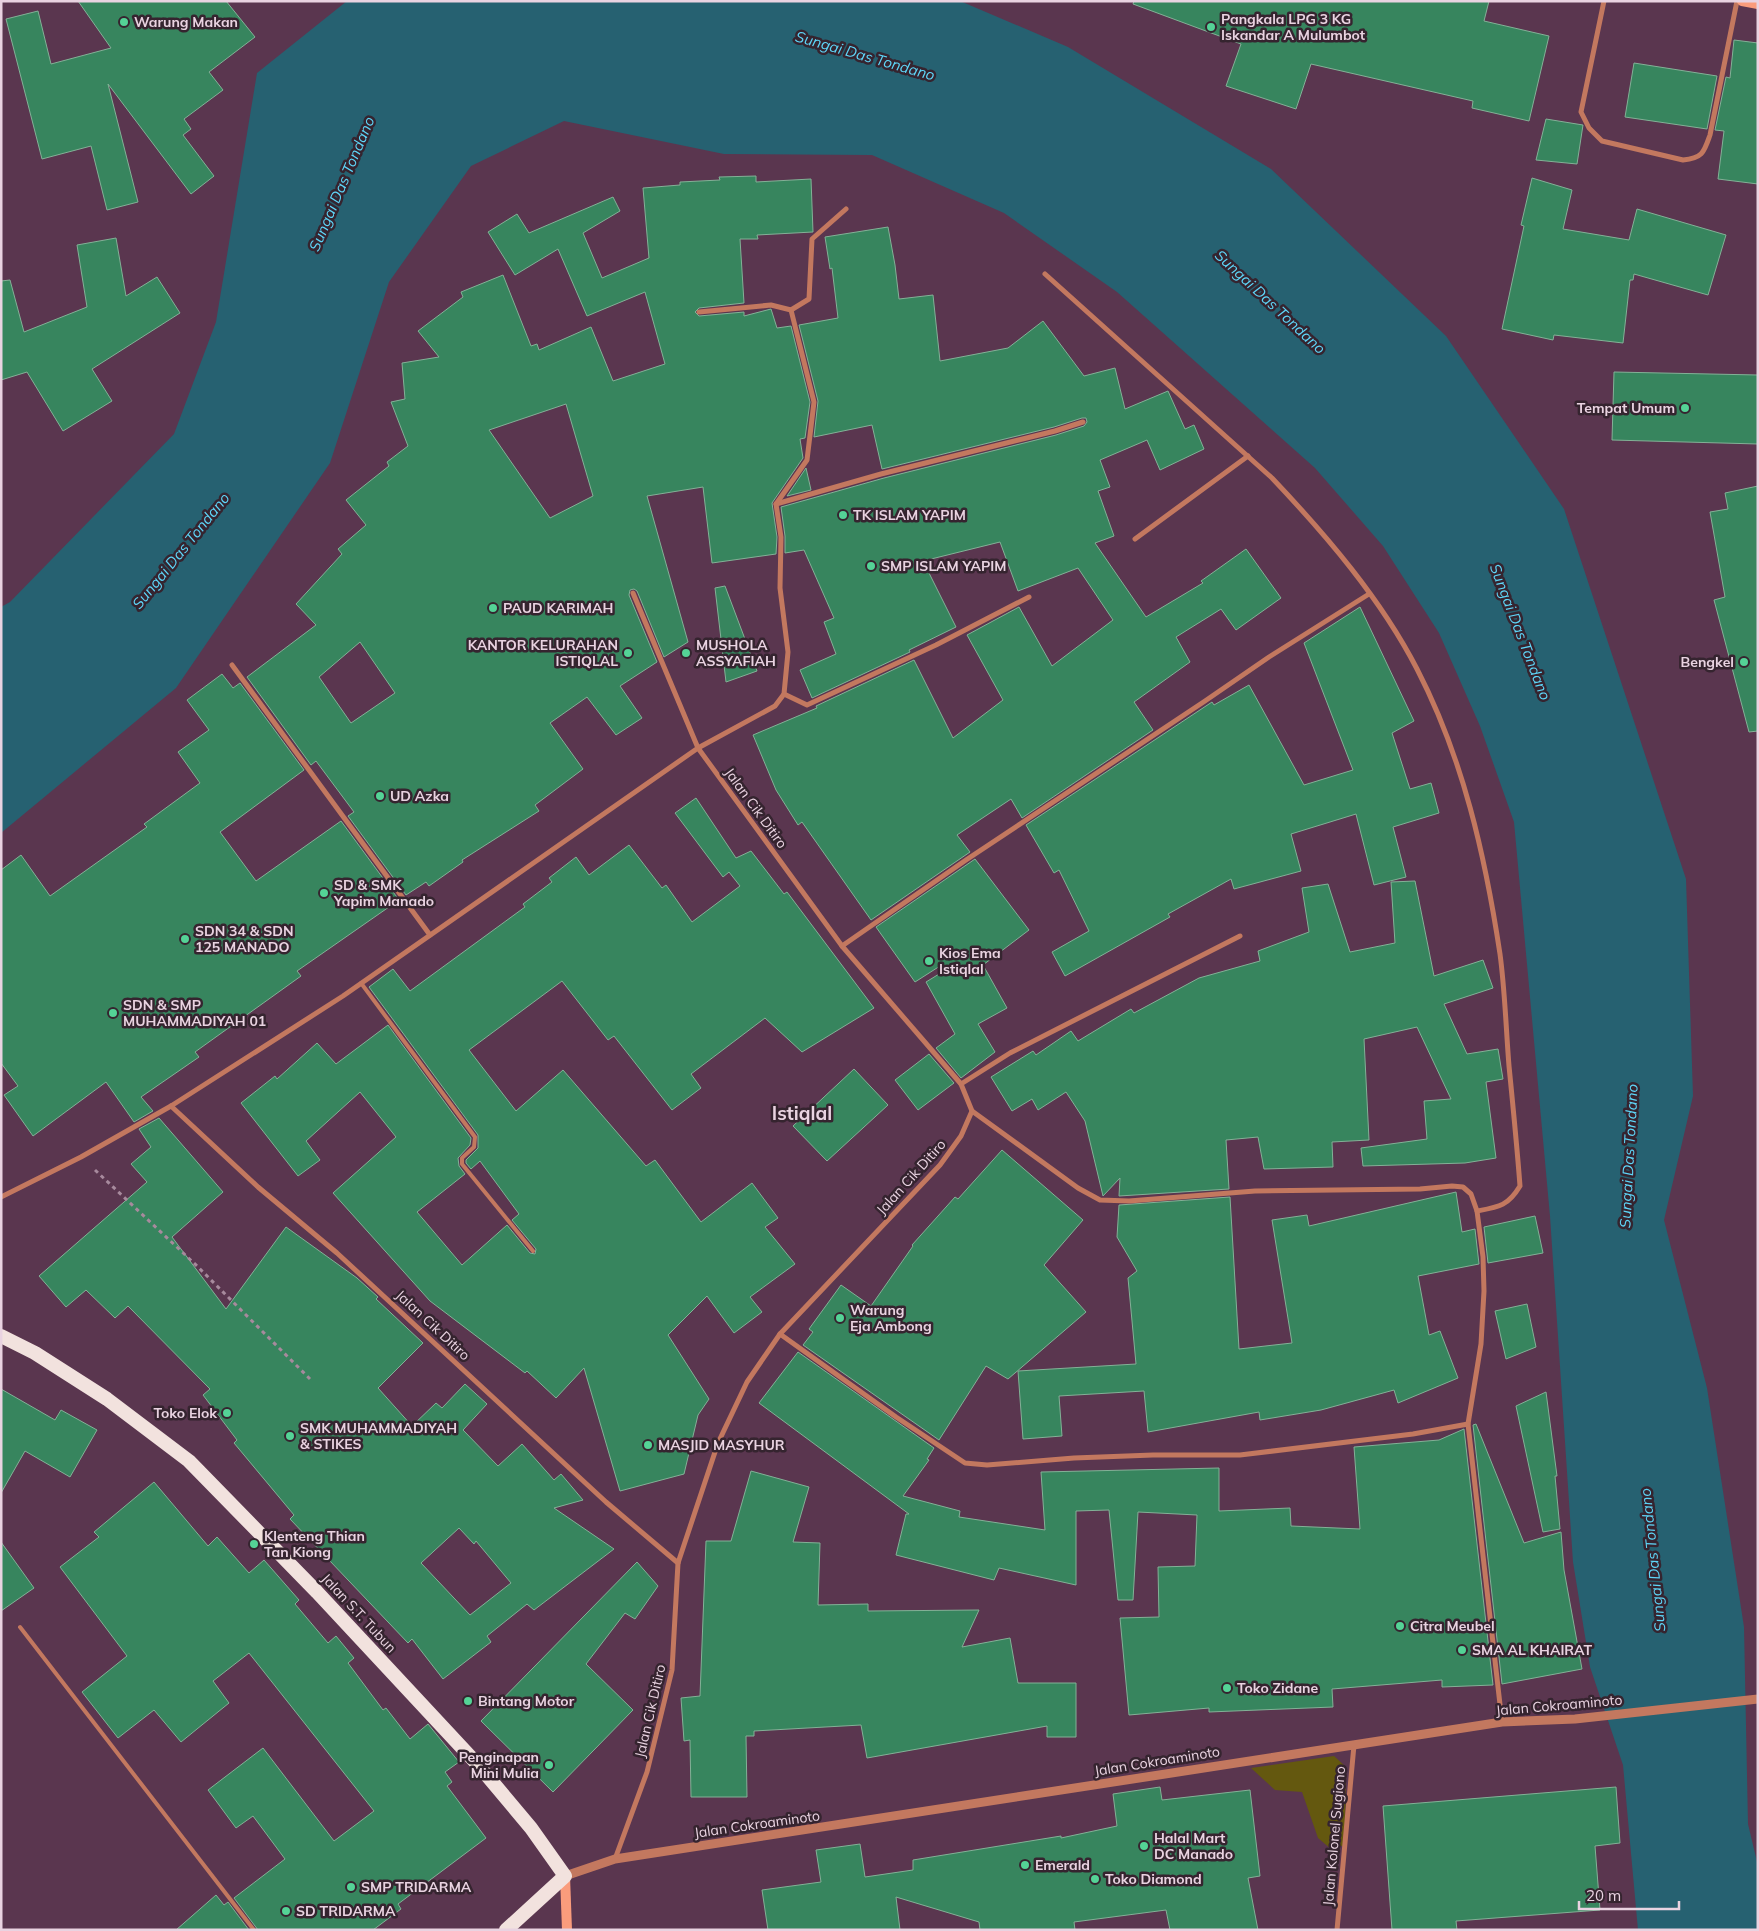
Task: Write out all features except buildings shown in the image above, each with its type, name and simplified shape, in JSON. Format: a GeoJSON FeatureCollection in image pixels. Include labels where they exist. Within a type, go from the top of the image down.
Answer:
{"type":"FeatureCollection","features":[{"type":"Feature","properties":{"kind":"highway","name":"Jalan S.T. Tubun"},"geometry":{"type":"LineString","coordinates":[[1,1336],[35,1353],[107,1399],[189,1461],[317,1592],[479,1766],[532,1828],[565,1876]]}},
{"type":"Feature","properties":{"kind":"highway"},"geometry":{"type":"LineString","coordinates":[[506,1930],[565,1876]]}},
{"type":"Feature","properties":{"kind":"main road"},"geometry":{"type":"LineString","coordinates":[[1742,1],[1758,4]]}},
{"type":"Feature","properties":{"kind":"main road"},"geometry":{"type":"LineString","coordinates":[[565,1876],[567,1930]]}},
{"type":"Feature","properties":{"kind":"street"},"geometry":{"type":"LineString","coordinates":[[1604,1],[1581,112],[1588,128],[1602,141],[1683,160],[1695,159],[1704,152],[1710,135],[1737,1]]}},
{"type":"Feature","properties":{"kind":"street"},"geometry":{"type":"LineString","coordinates":[[699,312],[770,305],[791,310],[809,299],[812,239],[846,209]]}},
{"type":"Feature","properties":{"kind":"street"},"geometry":{"type":"LineString","coordinates":[[1045,274],[1248,456],[1300,507],[1334,547],[1393,630],[1416,669],[1443,726],[1462,778],[1482,850],[1499,946],[1520,1186],[1513,1197],[1502,1206],[1477,1211]]}},
{"type":"Feature","properties":{"kind":"street"},"geometry":{"type":"LineString","coordinates":[[1,1197],[81,1157],[171,1106],[361,983],[698,748],[775,706],[784,694],[788,652],[780,588],[781,537],[776,504],[806,460],[814,402],[791,310]]}},
{"type":"Feature","properties":{"kind":"street"},"geometry":{"type":"LineString","coordinates":[[776,504],[881,474],[1055,432],[1083,422]]}},
{"type":"Feature","properties":{"kind":"street"},"geometry":{"type":"LineString","coordinates":[[1135,540],[1248,456]]}},
{"type":"Feature","properties":{"kind":"street","name":"Jalan Cik Ditiro"},"geometry":{"type":"LineString","coordinates":[[615,1859],[647,1772],[672,1670],[678,1563],[718,1443],[747,1382],[780,1334],[940,1165],[961,1136],[972,1111],[961,1084],[842,946],[698,748],[633,593]]}},
{"type":"Feature","properties":{"kind":"street"},"geometry":{"type":"LineString","coordinates":[[842,946],[958,865],[1205,702],[1269,657],[1369,594]]}},
{"type":"Feature","properties":{"kind":"street"},"geometry":{"type":"LineString","coordinates":[[784,694],[807,705],[936,645],[1028,597]]}},
{"type":"Feature","properties":{"kind":"street"},"geometry":{"type":"LineString","coordinates":[[232,665],[430,936]]}},
{"type":"Feature","properties":{"kind":"street"},"geometry":{"type":"LineString","coordinates":[[961,1084],[1010,1053],[1240,936]]}},
{"type":"Feature","properties":{"kind":"street","name":"Jalan Cik Ditiro"},"geometry":{"type":"LineString","coordinates":[[171,1106],[258,1187],[337,1252],[606,1502],[678,1563]]}},
{"type":"Feature","properties":{"kind":"street"},"geometry":{"type":"LineString","coordinates":[[972,1111],[1078,1188],[1100,1200],[1130,1200],[1256,1191],[1420,1189],[1452,1186],[1463,1187],[1471,1194],[1477,1211],[1483,1257],[1484,1291],[1481,1344],[1468,1424],[1502,1722]]}},
{"type":"Feature","properties":{"kind":"street"},"geometry":{"type":"LineString","coordinates":[[780,1334],[896,1417],[965,1463],[987,1465],[1074,1458],[1153,1455],[1240,1455],[1413,1434],[1468,1424]]}},
{"type":"Feature","properties":{"kind":"street","name":"Jalan Cokroaminoto"},"geometry":{"type":"LineString","coordinates":[[565,1876],[615,1859],[1502,1722],[1576,1719],[1758,1699]]}},
{"type":"Feature","properties":{"kind":"street","name":"Jalan Kolonel Sugiono"},"geometry":{"type":"LineString","coordinates":[[1337,1930],[1354,1744]]}},
{"type":"Feature","properties":{"kind":"lane"},"geometry":{"type":"LineString","coordinates":[[361,983],[475,1137],[474,1147],[462,1158],[462,1164],[534,1252]]}},
{"type":"Feature","properties":{"kind":"lane"},"geometry":{"type":"LineString","coordinates":[[20,1627],[254,1930]]}},
{"type":"Feature","properties":{"kind":"path"},"geometry":{"type":"LineString","coordinates":[[81,1157],[197,1266],[310,1379]]}},
{"type":"Feature","properties":{"kind":"shaded area"},"geometry":{"type":"Polygon","coordinates":[[[1334,1756],[1346,1767],[1345,1845],[1331,1849],[1318,1838],[1302,1792],[1275,1790],[1251,1768],[1334,1756]]]}},
{"type":"Feature","properties":{"kind":"water","name":"Sungai Das Tondano"},"geometry":{"type":"Polygon","coordinates":[[[347,1],[960,1],[1068,47],[1271,169],[1446,336],[1564,509],[1686,879],[1693,1096],[1664,1220],[1707,1388],[1744,1627],[1748,1824],[1758,1866],[1758,1930],[1638,1930],[1623,1765],[1590,1667],[1573,1562],[1550,1216],[1514,822],[1480,726],[1439,633],[1383,546],[1315,468],[1117,292],[1004,213],[872,155],[724,154],[564,121],[471,166],[389,282],[330,463],[176,688],[1,833],[1,607],[10,602],[174,434],[216,322],[257,73],[347,1]]]}},
{"type":"Feature","properties":{"kind":"place","name":"Warung Makan"},"geometry":{"type":"Point","coordinates":[124,22]}},
{"type":"Feature","properties":{"kind":"place","name":"Pangkala LPG 3 KG Iskandar A Mulumbot"},"geometry":{"type":"Point","coordinates":[1211,27]}},
{"type":"Feature","properties":{"kind":"place","name":"Tempat Umum"},"geometry":{"type":"Point","coordinates":[1685,408]}},
{"type":"Feature","properties":{"kind":"place","name":"TK ISLAM YAPIM"},"geometry":{"type":"Point","coordinates":[843,515]}},
{"type":"Feature","properties":{"kind":"place","name":"SMP ISLAM YAPIM"},"geometry":{"type":"Point","coordinates":[871,566]}},
{"type":"Feature","properties":{"kind":"place","name":"PAUD KARIMAH"},"geometry":{"type":"Point","coordinates":[493,608]}},
{"type":"Feature","properties":{"kind":"place","name":"KANTOR KELURAHAN ISTIQLAL"},"geometry":{"type":"Point","coordinates":[628,653]}},
{"type":"Feature","properties":{"kind":"place","name":"MUSHOLA ASSYAFIAH"},"geometry":{"type":"Point","coordinates":[686,653]}},
{"type":"Feature","properties":{"kind":"place","name":"Bengkel"},"geometry":{"type":"Point","coordinates":[1744,662]}},
{"type":"Feature","properties":{"kind":"place","name":"UD Azka"},"geometry":{"type":"Point","coordinates":[380,796]}},
{"type":"Feature","properties":{"kind":"place","name":"SD & SMK Yapim Manado"},"geometry":{"type":"Point","coordinates":[324,893]}},
{"type":"Feature","properties":{"kind":"place","name":"SDN 34 & SDN 125 MANADO"},"geometry":{"type":"Point","coordinates":[185,939]}},
{"type":"Feature","properties":{"kind":"place","name":"Kios Ema Istiqlal"},"geometry":{"type":"Point","coordinates":[929,961]}},
{"type":"Feature","properties":{"kind":"place","name":"SDN & SMP MUHAMMADIYAH 01"},"geometry":{"type":"Point","coordinates":[113,1013]}},
{"type":"Feature","properties":{"kind":"place","name":"Warung Eja Ambong"},"geometry":{"type":"Point","coordinates":[840,1318]}},
{"type":"Feature","properties":{"kind":"place","name":"Toko Elok"},"geometry":{"type":"Point","coordinates":[227,1413]}},
{"type":"Feature","properties":{"kind":"place","name":"SMK MUHAMMADIYAH & STIKES"},"geometry":{"type":"Point","coordinates":[290,1436]}},
{"type":"Feature","properties":{"kind":"place","name":"MASJID MASYHUR"},"geometry":{"type":"Point","coordinates":[648,1445]}},
{"type":"Feature","properties":{"kind":"place","name":"Klenteng Thian Tan Kiong"},"geometry":{"type":"Point","coordinates":[254,1544]}},
{"type":"Feature","properties":{"kind":"place","name":"Citra Meubel"},"geometry":{"type":"Point","coordinates":[1400,1626]}},
{"type":"Feature","properties":{"kind":"place","name":"SMA AL KHAIRAT"},"geometry":{"type":"Point","coordinates":[1462,1650]}},
{"type":"Feature","properties":{"kind":"place","name":"Toko Zidane"},"geometry":{"type":"Point","coordinates":[1227,1688]}},
{"type":"Feature","properties":{"kind":"place","name":"Bintang Motor"},"geometry":{"type":"Point","coordinates":[468,1701]}},
{"type":"Feature","properties":{"kind":"place","name":"Penginapan Mini Mulia"},"geometry":{"type":"Point","coordinates":[549,1765]}},
{"type":"Feature","properties":{"kind":"place","name":"Halal Mart DC Manado"},"geometry":{"type":"Point","coordinates":[1144,1846]}},
{"type":"Feature","properties":{"kind":"place","name":"Emerald"},"geometry":{"type":"Point","coordinates":[1025,1865]}},
{"type":"Feature","properties":{"kind":"place","name":"Toko Diamond"},"geometry":{"type":"Point","coordinates":[1095,1879]}},
{"type":"Feature","properties":{"kind":"place","name":"SMP TRIDARMA"},"geometry":{"type":"Point","coordinates":[351,1887]}},
{"type":"Feature","properties":{"kind":"place","name":"SD TRIDARMA"},"geometry":{"type":"Point","coordinates":[286,1911]}},
{"type":"Feature","properties":{"kind":"district","name":"Istiqlal"},"geometry":{"type":"Point","coordinates":[802,1113]}}]}
